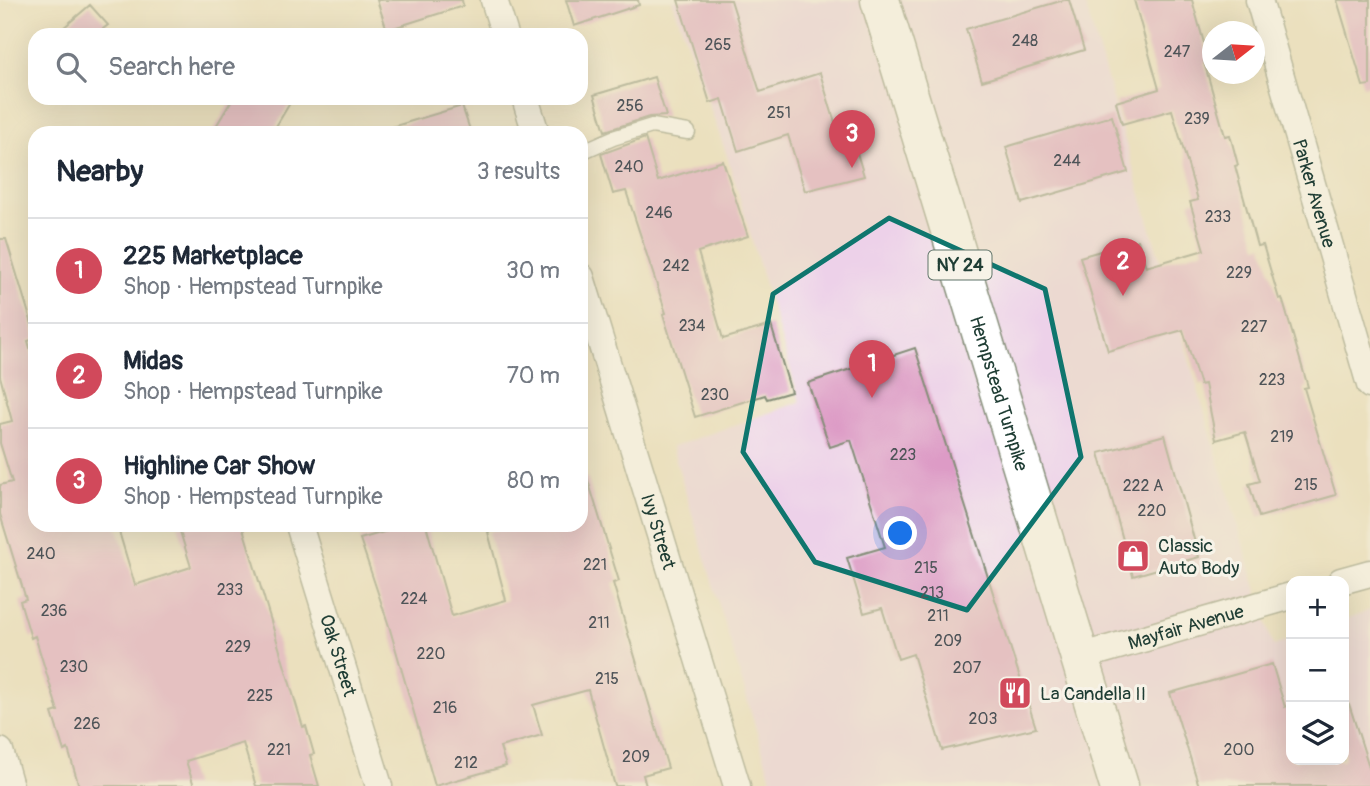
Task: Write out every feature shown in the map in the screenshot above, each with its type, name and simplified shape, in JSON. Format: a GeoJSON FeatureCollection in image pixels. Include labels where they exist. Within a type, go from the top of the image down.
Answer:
{"type":"FeatureCollection","features":[{"type":"Feature","properties":{"kind":"main road","name":"Hempstead Turnpike"},"geometry":{"type":"LineString","coordinates":[[880,0],[1119,786]]}},
{"type":"Feature","properties":{"kind":"street"},"geometry":{"type":"LineString","coordinates":[[494,0],[503,28]]}},
{"type":"Feature","properties":{"kind":"street","name":"Parker Avenue"},"geometry":{"type":"LineString","coordinates":[[1259,0],[1370,385]]}},
{"type":"Feature","properties":{"kind":"street"},"geometry":{"type":"LineString","coordinates":[[527,105],[534,126]]}},
{"type":"Feature","properties":{"kind":"street","name":"Ivy Street"},"geometry":{"type":"LineString","coordinates":[[588,300],[737,786]]}},
{"type":"Feature","properties":{"kind":"street","name":"Oak Street"},"geometry":{"type":"LineString","coordinates":[[301,532],[379,786]]}},
{"type":"Feature","properties":{"kind":"street"},"geometry":{"type":"LineString","coordinates":[[1349,579],[1370,573]]}},
{"type":"Feature","properties":{"kind":"street","name":"Mayfair Avenue"},"geometry":{"type":"LineString","coordinates":[[1080,656],[1286,597]]}},
{"type":"Feature","properties":{"kind":"street"},"geometry":{"type":"LineString","coordinates":[[0,751],[10,786]]}},
{"type":"Feature","properties":{"kind":"lane"},"geometry":{"type":"LineString","coordinates":[[588,149],[612,138],[652,126],[688,132]]}},
{"type":"Feature","properties":{"kind":"highlighted area"},"geometry":{"type":"Polygon","coordinates":[[[889,218],[1045,289],[1081,457],[967,610],[815,562],[743,452],[773,294],[889,218]]]}},
{"type":"Feature","properties":{"kind":"shaded area"},"geometry":{"type":"Polygon","coordinates":[[[672,0],[1084,0],[1273,646],[1286,642],[1286,765],[1349,765],[1349,618],[1370,610],[1370,786],[773,786],[672,447],[800,402],[726,153],[672,0]]]}},
{"type":"Feature","properties":{"kind":"building"},"geometry":{"type":"Polygon","coordinates":[[[377,0],[462,0],[463,6],[386,28],[377,0]]]}},
{"type":"Feature","properties":{"kind":"building"},"geometry":{"type":"Polygon","coordinates":[[[566,0],[638,0],[639,5],[574,26],[566,0]]]}},
{"type":"Feature","properties":{"kind":"building"},"geometry":{"type":"Polygon","coordinates":[[[678,0],[731,0],[760,92],[820,73],[836,126],[848,123],[864,176],[805,191],[788,135],[738,151],[722,99],[710,103],[678,0]]]}},
{"type":"Feature","properties":{"kind":"building"},"geometry":{"type":"Polygon","coordinates":[[[1069,0],[1084,50],[982,81],[966,29],[1069,0]]]}},
{"type":"Feature","properties":{"kind":"building"},"geometry":{"type":"Polygon","coordinates":[[[1134,0],[1192,0],[1202,36],[1202,84],[1210,84],[1225,136],[1230,135],[1238,165],[1235,166],[1257,246],[1263,245],[1279,299],[1282,298],[1308,387],[1304,388],[1336,495],[1259,517],[1249,484],[1260,481],[1245,432],[1216,440],[1205,384],[1200,385],[1183,330],[1108,351],[1080,257],[1138,240],[1146,267],[1204,250],[1190,202],[1198,200],[1172,110],[1122,124],[1116,102],[1159,89],[1134,0]]]}},
{"type":"Feature","properties":{"kind":"building"},"geometry":{"type":"Polygon","coordinates":[[[1337,0],[1370,0],[1370,85],[1363,86],[1337,0]]]}},
{"type":"Feature","properties":{"kind":"building"},"geometry":{"type":"Polygon","coordinates":[[[90,5],[108,25],[104,28],[63,28],[90,5]]]}},
{"type":"Feature","properties":{"kind":"building"},"geometry":{"type":"Polygon","coordinates":[[[654,77],[666,116],[649,117],[605,131],[594,95],[654,77]]]}},
{"type":"Feature","properties":{"kind":"building"},"geometry":{"type":"Polygon","coordinates":[[[229,105],[289,105],[276,126],[216,126],[229,105]]]}},
{"type":"Feature","properties":{"kind":"building"},"geometry":{"type":"Polygon","coordinates":[[[462,106],[469,126],[395,126],[462,106]]]}},
{"type":"Feature","properties":{"kind":"building"},"geometry":{"type":"Polygon","coordinates":[[[1112,116],[1128,172],[1022,203],[1006,147],[1112,116]]]}},
{"type":"Feature","properties":{"kind":"building"},"geometry":{"type":"Polygon","coordinates":[[[645,138],[658,181],[723,161],[748,236],[698,252],[723,339],[771,325],[791,392],[767,399],[765,395],[695,417],[663,314],[666,313],[626,191],[613,194],[601,154],[645,138]]]}},
{"type":"Feature","properties":{"kind":"building"},"geometry":{"type":"Polygon","coordinates":[[[0,239],[6,239],[28,311],[28,532],[119,532],[135,585],[191,567],[180,532],[244,532],[303,727],[306,726],[314,754],[310,755],[319,786],[256,786],[243,743],[186,761],[194,786],[79,786],[68,749],[64,751],[52,713],[58,711],[35,636],[31,638],[20,601],[26,599],[0,514],[0,485],[12,482],[0,443],[0,424],[12,421],[0,376],[0,239]]]}},
{"type":"Feature","properties":{"kind":"building"},"geometry":{"type":"Polygon","coordinates":[[[915,348],[1036,728],[942,750],[913,654],[898,659],[882,608],[864,613],[847,558],[885,547],[851,440],[830,447],[808,383],[915,348]]]}},
{"type":"Feature","properties":{"kind":"building"},"geometry":{"type":"Polygon","coordinates":[[[1165,435],[1199,557],[1133,576],[1099,453],[1165,435]]]}},
{"type":"Feature","properties":{"kind":"building"},"geometry":{"type":"Polygon","coordinates":[[[588,480],[619,581],[613,583],[668,768],[643,775],[646,786],[615,786],[588,690],[533,705],[542,735],[500,747],[506,766],[435,786],[389,626],[360,539],[384,532],[428,532],[452,616],[506,600],[488,532],[588,532],[588,480]]]}},
{"type":"Feature","properties":{"kind":"building"},"geometry":{"type":"Polygon","coordinates":[[[1272,664],[1286,707],[1286,765],[1349,765],[1349,704],[1370,770],[1370,786],[1199,786],[1170,693],[1272,664]]]}},
{"type":"Feature","properties":{"kind":"place","name":"Highline Car Show"},"geometry":{"type":"Point","coordinates":[852,168]}},
{"type":"Feature","properties":{"kind":"place","name":"Midas"},"geometry":{"type":"Point","coordinates":[1123,296]}},
{"type":"Feature","properties":{"kind":"place","name":"225 Marketplace"},"geometry":{"type":"Point","coordinates":[872,398]}},
{"type":"Feature","properties":{"kind":"place","name":"Classic Auto Body"},"geometry":{"type":"Point","coordinates":[1133,556]}},
{"type":"Feature","properties":{"kind":"place","name":"La Candella II"},"geometry":{"type":"Point","coordinates":[1015,693]}}]}
